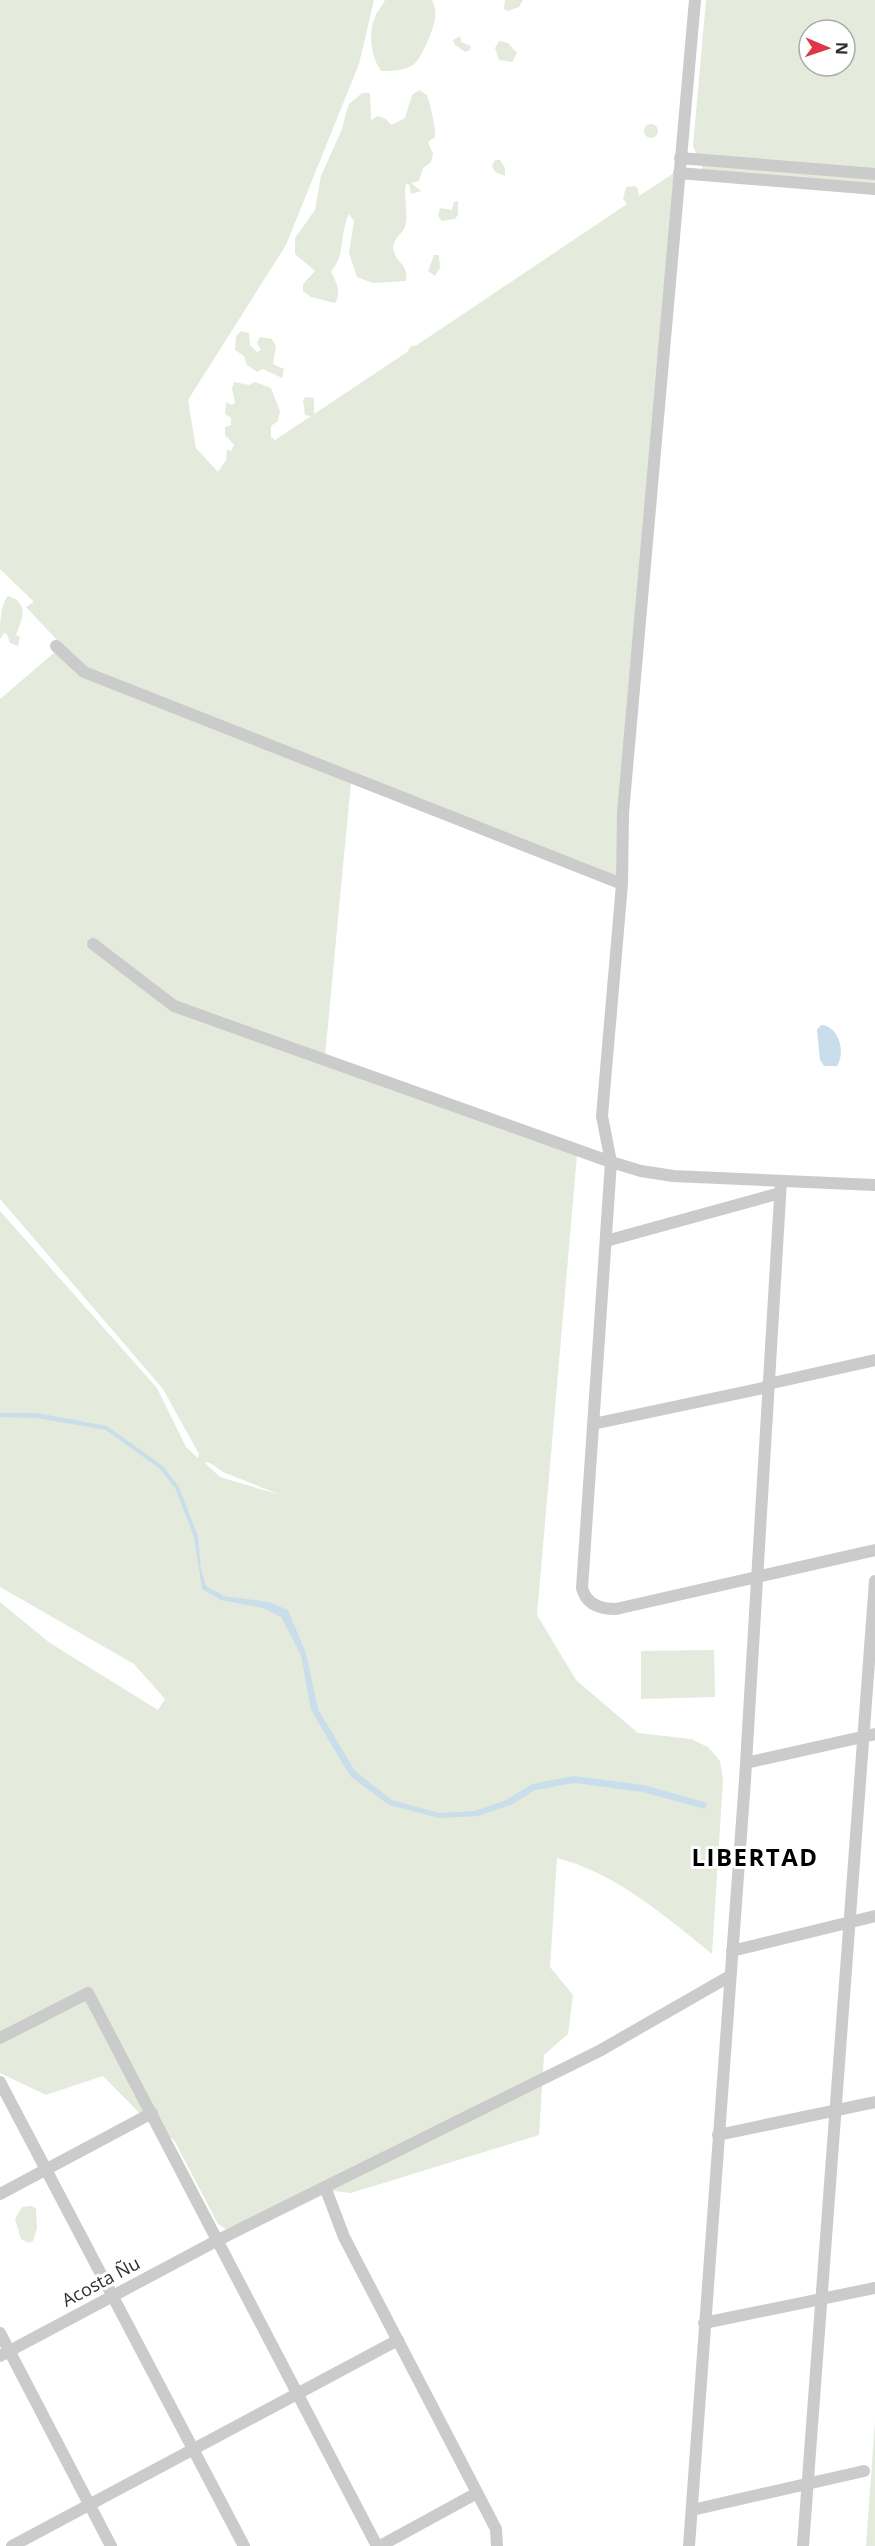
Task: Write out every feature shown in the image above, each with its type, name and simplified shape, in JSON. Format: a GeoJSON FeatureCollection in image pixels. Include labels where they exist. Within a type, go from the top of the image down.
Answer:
{"type":"FeatureCollection","features":[{"type":"Feature","properties":{"kind":"street"},"geometry":{"type":"LineString","coordinates":[[695,0],[624,801],[622,884],[602,1116],[611,1162],[582,1587],[584,1596],[603,1609],[616,1609],[875,1550]]}},
{"type":"Feature","properties":{"kind":"street"},"geometry":{"type":"LineString","coordinates":[[680,158],[875,174]]}},
{"type":"Feature","properties":{"kind":"street"},"geometry":{"type":"LineString","coordinates":[[679,173],[875,189]]}},
{"type":"Feature","properties":{"kind":"street"},"geometry":{"type":"LineString","coordinates":[[56,646],[84,672],[622,884]]}},
{"type":"Feature","properties":{"kind":"street"},"geometry":{"type":"LineString","coordinates":[[93,944],[174,1006],[611,1162],[641,1171],[673,1176],[780,1187],[875,1185]]}},
{"type":"Feature","properties":{"kind":"street"},"geometry":{"type":"LineString","coordinates":[[606,1241],[780,1187]]}},
{"type":"Feature","properties":{"kind":"street"},"geometry":{"type":"LineString","coordinates":[[689,2546],[746,1763],[780,1187]]}},
{"type":"Feature","properties":{"kind":"street"},"geometry":{"type":"LineString","coordinates":[[593,1424],[875,1360]]}},
{"type":"Feature","properties":{"kind":"street"},"geometry":{"type":"LineString","coordinates":[[803,2546],[849,1923],[869,1735],[875,1581]]}},
{"type":"Feature","properties":{"kind":"street"},"geometry":{"type":"LineString","coordinates":[[746,1763],[869,1735]]}},
{"type":"Feature","properties":{"kind":"street"},"geometry":{"type":"LineString","coordinates":[[732,1951],[875,1916]]}},
{"type":"Feature","properties":{"kind":"street","name":"Acosta Ñu"},"geometry":{"type":"LineString","coordinates":[[5,2354],[218,2240],[592,2054],[730,1976]]}},
{"type":"Feature","properties":{"kind":"street"},"geometry":{"type":"LineString","coordinates":[[0,2038],[88,1993],[378,2546],[477,2493]]}},
{"type":"Feature","properties":{"kind":"street"},"geometry":{"type":"LineString","coordinates":[[0,2082],[244,2546]]}},
{"type":"Feature","properties":{"kind":"street"},"geometry":{"type":"LineString","coordinates":[[718,2135],[875,2102]]}},
{"type":"Feature","properties":{"kind":"street"},"geometry":{"type":"LineString","coordinates":[[0,2194],[152,2114]]}},
{"type":"Feature","properties":{"kind":"street"},"geometry":{"type":"LineString","coordinates":[[325,2187],[344,2237],[496,2529],[497,2546]]}},
{"type":"Feature","properties":{"kind":"street"},"geometry":{"type":"LineString","coordinates":[[704,2323],[875,2288]]}},
{"type":"Feature","properties":{"kind":"street"},"geometry":{"type":"LineString","coordinates":[[0,2333],[5,2354],[111,2546]]}},
{"type":"Feature","properties":{"kind":"street"},"geometry":{"type":"LineString","coordinates":[[12,2546],[398,2340]]}},
{"type":"Feature","properties":{"kind":"street"},"geometry":{"type":"LineString","coordinates":[[692,2510],[864,2471]]}},
{"type":"Feature","properties":{"kind":"green space"},"geometry":{"type":"Polygon","coordinates":[[[0,0],[374,0],[359,64],[286,245],[188,400],[196,448],[218,472],[226,460],[227,449],[231,451],[234,445],[225,435],[225,427],[231,425],[231,418],[225,414],[226,402],[232,405],[235,402],[232,389],[234,382],[249,385],[255,382],[271,388],[280,411],[278,421],[271,426],[271,437],[275,440],[311,416],[305,415],[303,401],[305,397],[314,398],[314,414],[407,352],[411,346],[417,345],[627,204],[623,199],[626,187],[635,186],[639,196],[674,173],[618,877],[86,671],[26,607],[34,602],[0,569],[0,0]]]}},
{"type":"Feature","properties":{"kind":"green space"},"geometry":{"type":"Polygon","coordinates":[[[385,0],[432,0],[435,7],[434,23],[423,51],[413,65],[401,70],[381,71],[373,52],[371,37],[373,23],[385,0]]]}},
{"type":"Feature","properties":{"kind":"green space"},"geometry":{"type":"Polygon","coordinates":[[[505,0],[523,0],[519,7],[508,11],[504,9],[505,0]]]}},
{"type":"Feature","properties":{"kind":"green space"},"geometry":{"type":"Polygon","coordinates":[[[706,0],[875,0],[875,171],[697,155],[693,146],[706,0]]]}},
{"type":"Feature","properties":{"kind":"green space"},"geometry":{"type":"Polygon","coordinates":[[[460,36],[461,42],[471,46],[470,50],[465,52],[454,44],[453,40],[460,36]]]}},
{"type":"Feature","properties":{"kind":"green space"},"geometry":{"type":"Polygon","coordinates":[[[499,41],[508,43],[517,53],[512,62],[499,60],[495,48],[499,41]]]}},
{"type":"Feature","properties":{"kind":"green space"},"geometry":{"type":"Polygon","coordinates":[[[419,90],[427,95],[434,122],[435,137],[428,142],[433,154],[431,162],[423,168],[419,181],[411,183],[421,191],[411,194],[409,184],[406,184],[405,227],[393,244],[396,256],[406,271],[406,281],[373,283],[357,277],[349,253],[354,221],[349,214],[339,258],[331,271],[337,287],[337,299],[335,303],[311,297],[303,291],[303,284],[315,271],[295,254],[295,238],[315,210],[321,176],[342,129],[349,104],[362,93],[370,93],[371,120],[378,116],[386,119],[391,125],[405,118],[412,95],[419,90]]]}},
{"type":"Feature","properties":{"kind":"green space"},"geometry":{"type":"Polygon","coordinates":[[[648,124],[654,124],[658,131],[654,138],[648,138],[644,134],[644,128],[648,124]]]}},
{"type":"Feature","properties":{"kind":"green space"},"geometry":{"type":"Polygon","coordinates":[[[495,160],[500,160],[505,168],[505,176],[495,172],[492,166],[495,160]]]}},
{"type":"Feature","properties":{"kind":"green space"},"geometry":{"type":"Polygon","coordinates":[[[702,165],[875,179],[875,184],[702,169],[702,165]]]}},
{"type":"Feature","properties":{"kind":"green space"},"geometry":{"type":"Polygon","coordinates":[[[458,201],[458,215],[455,219],[442,221],[438,216],[440,208],[452,210],[454,202],[458,201]]]}},
{"type":"Feature","properties":{"kind":"green space"},"geometry":{"type":"Polygon","coordinates":[[[434,255],[439,255],[440,268],[435,276],[428,271],[434,255]]]}},
{"type":"Feature","properties":{"kind":"green space"},"geometry":{"type":"Polygon","coordinates":[[[241,331],[249,333],[250,345],[257,352],[261,350],[257,343],[260,337],[272,339],[276,346],[273,364],[284,369],[282,378],[263,369],[257,372],[247,365],[244,356],[235,350],[236,336],[241,331]]]}},
{"type":"Feature","properties":{"kind":"green space"},"geometry":{"type":"Polygon","coordinates":[[[8,596],[20,603],[23,612],[16,635],[20,637],[18,646],[10,643],[7,634],[4,633],[0,639],[2,610],[8,596]]]}},
{"type":"Feature","properties":{"kind":"green space"},"geometry":{"type":"Polygon","coordinates":[[[55,652],[84,676],[351,782],[325,1056],[176,1002],[90,938],[86,944],[174,1011],[577,1155],[537,1615],[576,1680],[638,1733],[691,1739],[708,1747],[720,1761],[723,1780],[712,1954],[658,1911],[620,1885],[579,1865],[557,1858],[550,1967],[573,1995],[568,2034],[544,2055],[539,2135],[351,2193],[326,2190],[226,2229],[218,2224],[174,2140],[148,2122],[103,2076],[46,2095],[0,2073],[0,1602],[50,1643],[158,1710],[165,1699],[134,1664],[0,1587],[0,1211],[157,1388],[186,1447],[198,1458],[199,1454],[163,1389],[0,1199],[0,699],[55,652]],[[204,1462],[220,1477],[280,1495],[223,1472],[210,1463],[204,1462]]]}},
{"type":"Feature","properties":{"kind":"green space"},"geometry":{"type":"Polygon","coordinates":[[[714,1650],[715,1697],[641,1699],[641,1651],[714,1650]]]}},
{"type":"Feature","properties":{"kind":"green space"},"geometry":{"type":"Polygon","coordinates":[[[22,2207],[36,2208],[37,2228],[33,2241],[29,2243],[21,2239],[15,2219],[22,2207]]]}},
{"type":"Feature","properties":{"kind":"green space"},"geometry":{"type":"Polygon","coordinates":[[[875,2422],[875,2546],[866,2546],[875,2422]]]}},
{"type":"Feature","properties":{"kind":"water"},"geometry":{"type":"Polygon","coordinates":[[[821,1025],[832,1030],[839,1041],[841,1054],[837,1066],[824,1066],[820,1060],[817,1030],[821,1025]]]}},
{"type":"Feature","properties":{"kind":"water"},"geometry":{"type":"Polygon","coordinates":[[[0,1413],[37,1413],[107,1426],[163,1466],[179,1487],[198,1536],[201,1569],[206,1586],[224,1596],[269,1602],[288,1610],[306,1653],[318,1709],[355,1771],[392,1800],[439,1813],[475,1811],[506,1800],[532,1784],[574,1776],[644,1785],[707,1803],[705,1809],[642,1792],[575,1783],[535,1790],[511,1805],[478,1816],[439,1818],[389,1805],[350,1776],[311,1710],[301,1655],[281,1617],[263,1608],[221,1600],[202,1589],[194,1537],[175,1488],[160,1469],[106,1430],[36,1418],[0,1417],[0,1413]]]}},
{"type":"Feature","properties":{"kind":"district","name":"LIBERTAD"},"geometry":{"type":"Point","coordinates":[755,1858]}}]}
